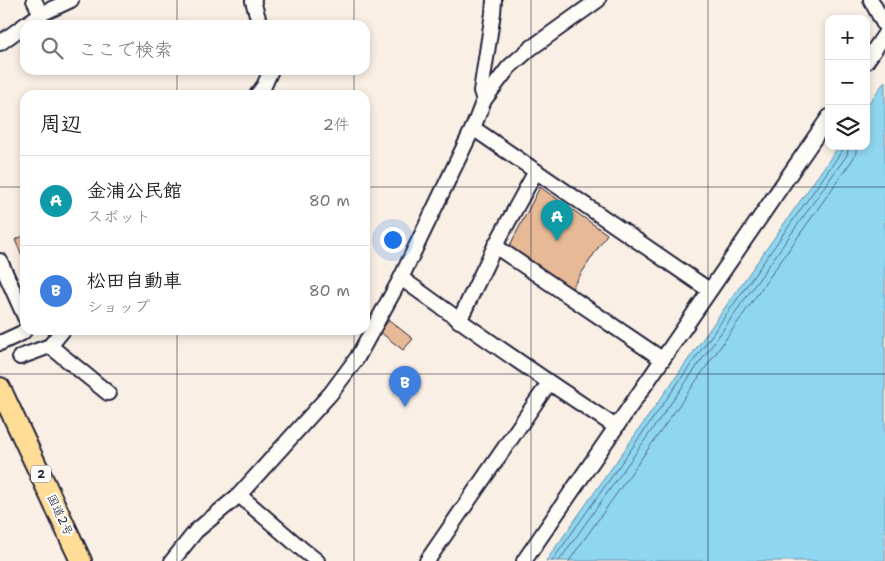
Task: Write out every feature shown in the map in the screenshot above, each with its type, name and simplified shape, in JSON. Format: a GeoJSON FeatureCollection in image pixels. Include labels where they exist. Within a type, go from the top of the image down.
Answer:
{"type":"FeatureCollection","features":[{"type":"Feature","properties":{"kind":"highway","name":"国道2号"},"geometry":{"type":"LineString","coordinates":[[0,388],[81,561]]}},
{"type":"Feature","properties":{"kind":"street"},"geometry":{"type":"LineString","coordinates":[[34,0],[41,14]]}},
{"type":"Feature","properties":{"kind":"street"},"geometry":{"type":"LineString","coordinates":[[32,20],[71,0]]}},
{"type":"Feature","properties":{"kind":"street"},"geometry":{"type":"LineString","coordinates":[[254,0],[259,20]]}},
{"type":"Feature","properties":{"kind":"street"},"geometry":{"type":"LineString","coordinates":[[484,100],[481,91],[494,0]]}},
{"type":"Feature","properties":{"kind":"street"},"geometry":{"type":"LineString","coordinates":[[370,335],[402,278],[473,128],[484,100],[509,67],[598,0]]}},
{"type":"Feature","properties":{"kind":"street"},"geometry":{"type":"LineString","coordinates":[[871,0],[885,26]]}},
{"type":"Feature","properties":{"kind":"street"},"geometry":{"type":"LineString","coordinates":[[0,44],[20,29]]}},
{"type":"Feature","properties":{"kind":"street"},"geometry":{"type":"LineString","coordinates":[[867,60],[885,34]]}},
{"type":"Feature","properties":{"kind":"street"},"geometry":{"type":"LineString","coordinates":[[261,90],[269,75]]}},
{"type":"Feature","properties":{"kind":"street"},"geometry":{"type":"LineString","coordinates":[[524,561],[825,123]]}},
{"type":"Feature","properties":{"kind":"street"},"geometry":{"type":"LineString","coordinates":[[473,128],[709,290]]}},
{"type":"Feature","properties":{"kind":"street"},"geometry":{"type":"LineString","coordinates":[[460,321],[495,246],[536,171]]}},
{"type":"Feature","properties":{"kind":"street"},"geometry":{"type":"LineString","coordinates":[[495,246],[662,359]]}},
{"type":"Feature","properties":{"kind":"street"},"geometry":{"type":"LineString","coordinates":[[0,260],[20,306]]}},
{"type":"Feature","properties":{"kind":"street"},"geometry":{"type":"LineString","coordinates":[[402,278],[549,383],[616,427]]}},
{"type":"Feature","properties":{"kind":"street"},"geometry":{"type":"LineString","coordinates":[[0,343],[20,334]]}},
{"type":"Feature","properties":{"kind":"street"},"geometry":{"type":"LineString","coordinates":[[20,357],[50,346],[59,335]]}},
{"type":"Feature","properties":{"kind":"street"},"geometry":{"type":"LineString","coordinates":[[172,561],[196,531],[239,495],[331,393],[357,358],[370,335]]}},
{"type":"Feature","properties":{"kind":"street"},"geometry":{"type":"LineString","coordinates":[[50,346],[108,392]]}},
{"type":"Feature","properties":{"kind":"street"},"geometry":{"type":"LineString","coordinates":[[427,561],[549,383]]}},
{"type":"Feature","properties":{"kind":"street"},"geometry":{"type":"LineString","coordinates":[[239,495],[317,561]]}},
{"type":"Feature","properties":{"kind":"water"},"geometry":{"type":"Polygon","coordinates":[[[885,81],[885,561],[546,561],[836,150],[870,150],[870,102],[885,81]]]}},
{"type":"Feature","properties":{"kind":"building"},"geometry":{"type":"Polygon","coordinates":[[[540,187],[607,234],[570,291],[508,249],[540,187]]]}},
{"type":"Feature","properties":{"kind":"building"},"geometry":{"type":"Polygon","coordinates":[[[20,238],[20,251],[15,240],[20,238]]]}},
{"type":"Feature","properties":{"kind":"building"},"geometry":{"type":"Polygon","coordinates":[[[389,320],[413,339],[403,350],[380,332],[389,320]]]}},
{"type":"Feature","properties":{"kind":"place","name":"金浦公民館"},"geometry":{"type":"Point","coordinates":[557,241]}},
{"type":"Feature","properties":{"kind":"place","name":"松田自動車"},"geometry":{"type":"Point","coordinates":[405,407]}}]}
